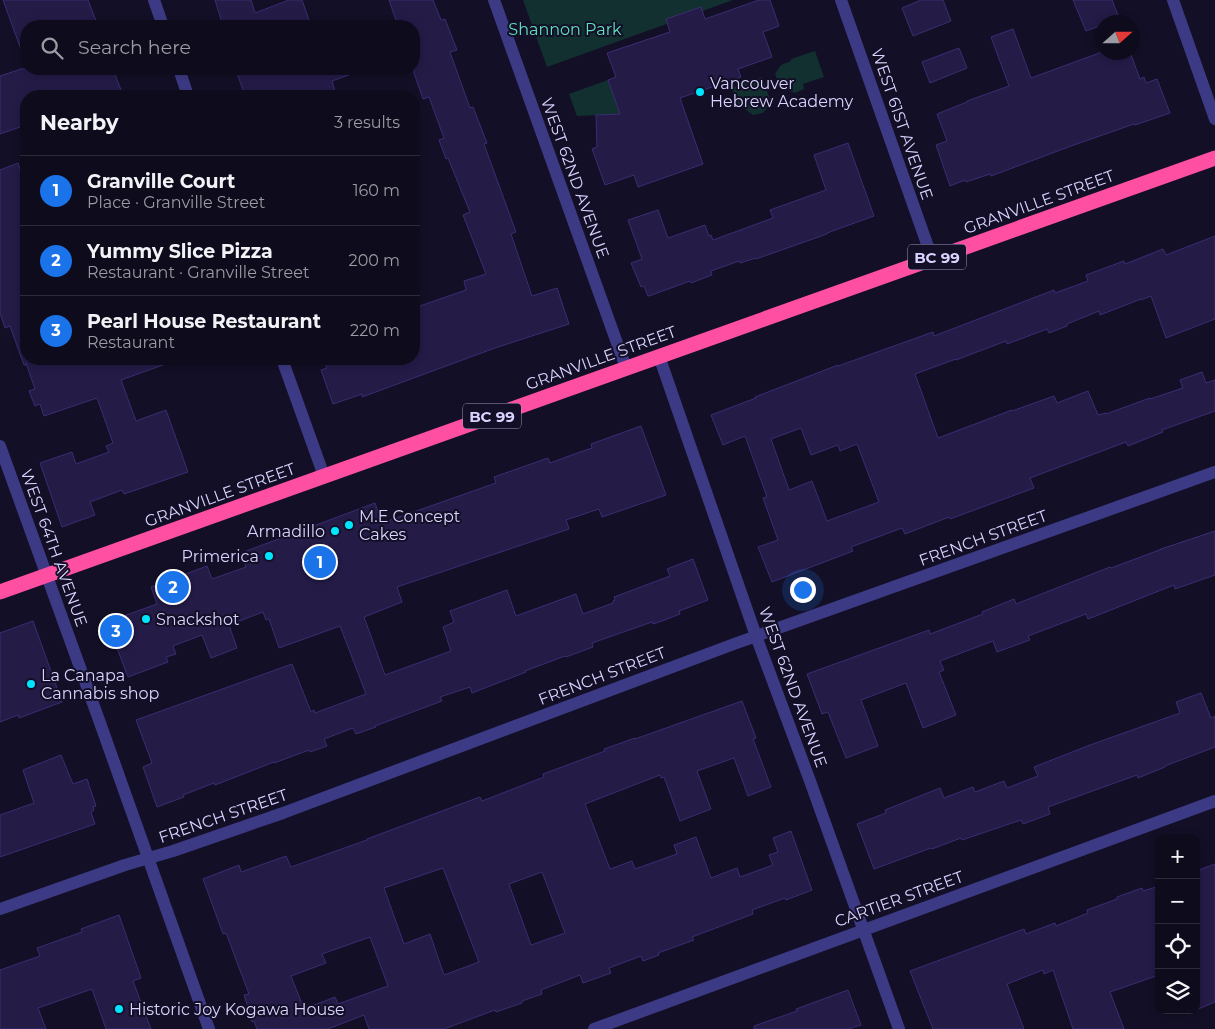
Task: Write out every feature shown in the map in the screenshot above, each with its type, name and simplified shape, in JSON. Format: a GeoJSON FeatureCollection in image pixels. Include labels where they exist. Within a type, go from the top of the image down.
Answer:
{"type":"FeatureCollection","features":[{"type":"Feature","properties":{"kind":"highway","name":"GRANVILLE STREET"},"geometry":{"type":"LineString","coordinates":[[0,592],[1215,158]]}},
{"type":"Feature","properties":{"kind":"street"},"geometry":{"type":"LineString","coordinates":[[154,0],[161,20]]}},
{"type":"Feature","properties":{"kind":"street","name":"WEST 62ND AVENUE"},"geometry":{"type":"LineString","coordinates":[[494,0],[626,368]]}},
{"type":"Feature","properties":{"kind":"street","name":"WEST 61ST AVENUE"},"geometry":{"type":"LineString","coordinates":[[841,0],[932,258]]}},
{"type":"Feature","properties":{"kind":"street"},"geometry":{"type":"LineString","coordinates":[[1173,0],[1215,118]]}},
{"type":"Feature","properties":{"kind":"street"},"geometry":{"type":"LineString","coordinates":[[180,75],[186,90]]}},
{"type":"Feature","properties":{"kind":"street","name":"WEST 62ND AVENUE"},"geometry":{"type":"LineString","coordinates":[[660,356],[756,636],[899,1029]]}},
{"type":"Feature","properties":{"kind":"street"},"geometry":{"type":"LineString","coordinates":[[284,365],[324,476]]}},
{"type":"Feature","properties":{"kind":"street","name":"WEST 64TH AVENUE"},"geometry":{"type":"LineString","coordinates":[[0,446],[209,1029]]}},
{"type":"Feature","properties":{"kind":"street","name":"FRENCH STREET"},"geometry":{"type":"LineString","coordinates":[[0,909],[124,865],[172,851],[283,813],[756,636],[1215,472]]}},
{"type":"Feature","properties":{"kind":"street","name":"CARTIER STREET"},"geometry":{"type":"LineString","coordinates":[[594,1029],[1215,801]]}},
{"type":"Feature","properties":{"kind":"green space","name":"Shannon Park"},"geometry":{"type":"Polygon","coordinates":[[[523,0],[733,0],[547,67],[523,0]]]}},
{"type":"Feature","properties":{"kind":"green space"},"geometry":{"type":"Polygon","coordinates":[[[815,51],[824,77],[803,84],[804,89],[795,93],[780,87],[775,74],[781,65],[791,61],[791,59],[815,51]]]}},
{"type":"Feature","properties":{"kind":"green space"},"geometry":{"type":"Polygon","coordinates":[[[762,77],[771,102],[763,113],[753,115],[737,103],[731,88],[762,77]]]}},
{"type":"Feature","properties":{"kind":"green space"},"geometry":{"type":"Polygon","coordinates":[[[608,80],[620,114],[577,116],[569,94],[608,80]]]}},
{"type":"Feature","properties":{"kind":"building"},"geometry":{"type":"Polygon","coordinates":[[[3,0],[88,0],[96,20],[20,20],[20,47],[3,0]]]}},
{"type":"Feature","properties":{"kind":"building"},"geometry":{"type":"Polygon","coordinates":[[[215,0],[251,0],[255,13],[289,0],[302,0],[309,20],[221,20],[215,0]]]}},
{"type":"Feature","properties":{"kind":"building"},"geometry":{"type":"Polygon","coordinates":[[[389,0],[433,0],[441,20],[445,19],[457,50],[450,52],[470,108],[473,107],[487,143],[484,144],[516,232],[511,234],[532,296],[557,288],[569,324],[495,348],[362,397],[362,394],[333,404],[321,370],[327,368],[326,365],[420,365],[420,306],[466,290],[464,281],[486,274],[463,215],[470,212],[439,140],[444,138],[429,97],[423,99],[415,75],[420,75],[420,20],[396,20],[389,0]]]}},
{"type":"Feature","properties":{"kind":"building"},"geometry":{"type":"Polygon","coordinates":[[[759,0],[770,0],[779,26],[763,32],[772,57],[738,69],[741,77],[680,98],[703,164],[638,187],[634,175],[605,185],[592,149],[597,147],[596,115],[620,114],[608,80],[616,77],[607,53],[670,32],[666,19],[701,7],[705,19],[759,0]]]}},
{"type":"Feature","properties":{"kind":"building"},"geometry":{"type":"Polygon","coordinates":[[[921,0],[943,0],[951,21],[913,36],[902,8],[921,0]]]}},
{"type":"Feature","properties":{"kind":"building"},"geometry":{"type":"Polygon","coordinates":[[[1073,0],[1112,0],[1118,15],[1095,15],[1095,28],[1086,31],[1073,0]]]}},
{"type":"Feature","properties":{"kind":"building"},"geometry":{"type":"Polygon","coordinates":[[[1013,29],[1031,78],[1095,55],[1095,60],[1133,60],[1140,79],[1144,77],[1146,83],[1157,79],[1170,113],[1071,146],[991,176],[990,174],[966,182],[965,180],[950,186],[936,145],[947,141],[937,114],[1009,86],[991,37],[1013,29]]]}},
{"type":"Feature","properties":{"kind":"building"},"geometry":{"type":"Polygon","coordinates":[[[959,48],[967,68],[930,83],[922,62],[959,48]]]}},
{"type":"Feature","properties":{"kind":"building"},"geometry":{"type":"Polygon","coordinates":[[[20,69],[20,75],[115,75],[121,90],[20,90],[20,127],[0,134],[0,76],[20,69]]]}},
{"type":"Feature","properties":{"kind":"building"},"geometry":{"type":"Polygon","coordinates":[[[238,75],[349,75],[332,81],[335,90],[243,90],[238,75]]]}},
{"type":"Feature","properties":{"kind":"building"},"geometry":{"type":"Polygon","coordinates":[[[848,143],[874,216],[756,259],[740,263],[739,261],[711,271],[712,275],[649,296],[644,286],[641,287],[631,263],[642,259],[628,220],[658,210],[668,238],[705,225],[709,236],[711,235],[713,240],[773,218],[770,210],[826,190],[814,155],[848,143]]]}},
{"type":"Feature","properties":{"kind":"building"},"geometry":{"type":"Polygon","coordinates":[[[18,163],[20,169],[20,354],[10,326],[5,328],[0,313],[0,170],[18,163]]]}},
{"type":"Feature","properties":{"kind":"building"},"geometry":{"type":"Polygon","coordinates":[[[1215,236],[1215,319],[1166,338],[1151,296],[1100,315],[1099,311],[1049,333],[1047,329],[1007,344],[1006,341],[915,374],[938,438],[1054,396],[1057,403],[1088,391],[1098,415],[1106,414],[1183,388],[1180,380],[1202,372],[1206,383],[1215,380],[1215,411],[1162,430],[1163,432],[1128,446],[1126,442],[1030,478],[1034,488],[905,534],[902,528],[851,547],[853,551],[772,582],[758,547],[778,540],[763,498],[767,497],[745,436],[723,445],[711,415],[838,365],[933,332],[934,336],[1054,290],[1055,293],[1088,281],[1086,275],[1124,261],[1125,264],[1163,249],[1166,255],[1215,236]],[[801,428],[771,439],[789,490],[812,481],[827,521],[879,502],[857,444],[840,451],[838,445],[811,455],[801,428]]]}},
{"type":"Feature","properties":{"kind":"building"},"geometry":{"type":"Polygon","coordinates":[[[27,365],[163,365],[121,380],[136,421],[166,410],[188,472],[124,494],[122,490],[90,502],[95,515],[62,527],[40,463],[72,452],[76,464],[109,452],[106,446],[113,443],[97,398],[44,416],[40,404],[35,406],[29,391],[35,389],[27,365]]]}},
{"type":"Feature","properties":{"kind":"building"},"geometry":{"type":"Polygon","coordinates":[[[641,426],[666,495],[602,517],[599,509],[566,520],[569,529],[397,587],[402,602],[364,617],[385,675],[451,651],[443,627],[454,622],[450,611],[507,590],[516,616],[576,594],[583,614],[613,603],[614,597],[670,576],[667,569],[693,559],[708,600],[679,611],[680,614],[592,643],[593,647],[525,671],[472,693],[470,687],[440,697],[442,701],[356,734],[353,728],[324,739],[327,746],[274,762],[215,785],[214,783],[157,807],[143,767],[152,763],[136,720],[292,664],[311,712],[314,710],[315,713],[366,694],[340,626],[279,648],[269,619],[266,620],[263,612],[229,625],[237,648],[211,658],[202,635],[173,646],[176,654],[166,657],[168,662],[128,677],[107,622],[157,604],[151,587],[207,566],[212,579],[246,567],[241,553],[375,503],[382,523],[496,483],[494,477],[548,458],[550,463],[592,448],[591,444],[641,426]]]}},
{"type":"Feature","properties":{"kind":"building"},"geometry":{"type":"Polygon","coordinates":[[[1215,531],[1215,575],[1175,589],[1174,585],[1088,619],[1086,614],[1028,636],[1030,640],[997,652],[993,641],[940,661],[944,670],[939,672],[956,715],[923,728],[906,683],[861,700],[878,746],[846,758],[828,712],[822,714],[807,674],[929,630],[930,634],[983,614],[982,612],[1014,599],[1016,604],[1110,567],[1215,531]]]}},
{"type":"Feature","properties":{"kind":"building","name":"La Canapa Cannabis shop"},"geometry":{"type":"Polygon","coordinates":[[[33,621],[62,702],[19,718],[18,715],[0,722],[0,633],[33,621]]]}},
{"type":"Feature","properties":{"kind":"building"},"geometry":{"type":"Polygon","coordinates":[[[1201,693],[1211,718],[1215,716],[1215,747],[1138,778],[1137,775],[1048,807],[1050,814],[1023,824],[1021,820],[962,840],[961,838],[874,869],[857,824],[886,813],[885,810],[940,788],[944,798],[973,787],[975,792],[1004,781],[1007,788],[1038,776],[1034,767],[1180,713],[1176,702],[1201,693]]]}},
{"type":"Feature","properties":{"kind":"building"},"geometry":{"type":"Polygon","coordinates":[[[742,701],[756,738],[753,739],[771,787],[748,796],[734,758],[697,771],[711,809],[680,821],[664,777],[661,778],[660,775],[585,804],[610,869],[632,861],[635,869],[677,854],[674,845],[696,837],[711,878],[737,868],[740,877],[773,865],[769,855],[778,852],[773,838],[791,831],[812,890],[752,910],[753,914],[692,937],[694,940],[658,953],[659,955],[643,961],[641,956],[609,968],[611,973],[583,983],[580,975],[541,990],[542,994],[522,1001],[522,1003],[496,1012],[495,1010],[444,1029],[369,1029],[364,1015],[328,1029],[257,1029],[246,1008],[248,1007],[244,995],[249,994],[226,933],[223,934],[203,879],[239,865],[241,872],[286,856],[291,867],[480,797],[482,801],[544,777],[543,774],[605,751],[604,749],[742,701]],[[443,868],[384,888],[404,944],[430,934],[444,975],[479,962],[443,868]],[[542,872],[509,884],[531,945],[565,933],[542,872]],[[370,937],[322,954],[326,963],[291,976],[304,1009],[335,997],[338,1004],[388,986],[370,937]]]}},
{"type":"Feature","properties":{"kind":"building"},"geometry":{"type":"Polygon","coordinates":[[[61,755],[73,784],[87,779],[96,806],[93,807],[94,810],[91,812],[95,824],[0,857],[0,815],[34,803],[23,770],[61,755]]]}},
{"type":"Feature","properties":{"kind":"building"},"geometry":{"type":"Polygon","coordinates":[[[1215,864],[1215,1002],[1200,1008],[1200,879],[1200,870],[1215,864]]]}},
{"type":"Feature","properties":{"kind":"building"},"geometry":{"type":"Polygon","coordinates":[[[1155,887],[1155,976],[1110,992],[1124,1029],[1073,1029],[1053,970],[1044,974],[1043,970],[1007,984],[1024,1029],[933,1029],[910,971],[1024,929],[1026,934],[1055,923],[1056,926],[1088,913],[1087,910],[1117,899],[1117,897],[1142,888],[1143,891],[1155,887]]]}},
{"type":"Feature","properties":{"kind":"building"},"geometry":{"type":"Polygon","coordinates":[[[119,915],[141,978],[133,981],[151,1029],[106,1029],[92,989],[38,1008],[46,1029],[0,1029],[0,970],[40,956],[37,948],[82,932],[81,929],[119,915]]]}},
{"type":"Feature","properties":{"kind":"building"},"geometry":{"type":"Polygon","coordinates":[[[848,990],[861,1025],[848,1029],[754,1029],[754,1026],[848,990]]]}},
{"type":"Feature","properties":{"kind":"place","name":"Vancouver Hebrew Academy"},"geometry":{"type":"Point","coordinates":[700,92]}},
{"type":"Feature","properties":{"kind":"place","name":"M.E Concept Cakes"},"geometry":{"type":"Point","coordinates":[349,525]}},
{"type":"Feature","properties":{"kind":"place","name":"Armadillo"},"geometry":{"type":"Point","coordinates":[335,531]}},
{"type":"Feature","properties":{"kind":"place","name":"Primerica"},"geometry":{"type":"Point","coordinates":[269,556]}},
{"type":"Feature","properties":{"kind":"place","name":"Granville Court"},"geometry":{"type":"Point","coordinates":[320,562]}},
{"type":"Feature","properties":{"kind":"place","name":"Yummy Slice Pizza"},"geometry":{"type":"Point","coordinates":[173,587]}},
{"type":"Feature","properties":{"kind":"place","name":"Snackshot"},"geometry":{"type":"Point","coordinates":[146,619]}},
{"type":"Feature","properties":{"kind":"place","name":"Pearl House Restaurant"},"geometry":{"type":"Point","coordinates":[116,631]}},
{"type":"Feature","properties":{"kind":"place","name":"La Canapa Cannabis shop"},"geometry":{"type":"Point","coordinates":[31,684]}},
{"type":"Feature","properties":{"kind":"place","name":"Historic Joy Kogawa House"},"geometry":{"type":"Point","coordinates":[119,1009]}}]}
